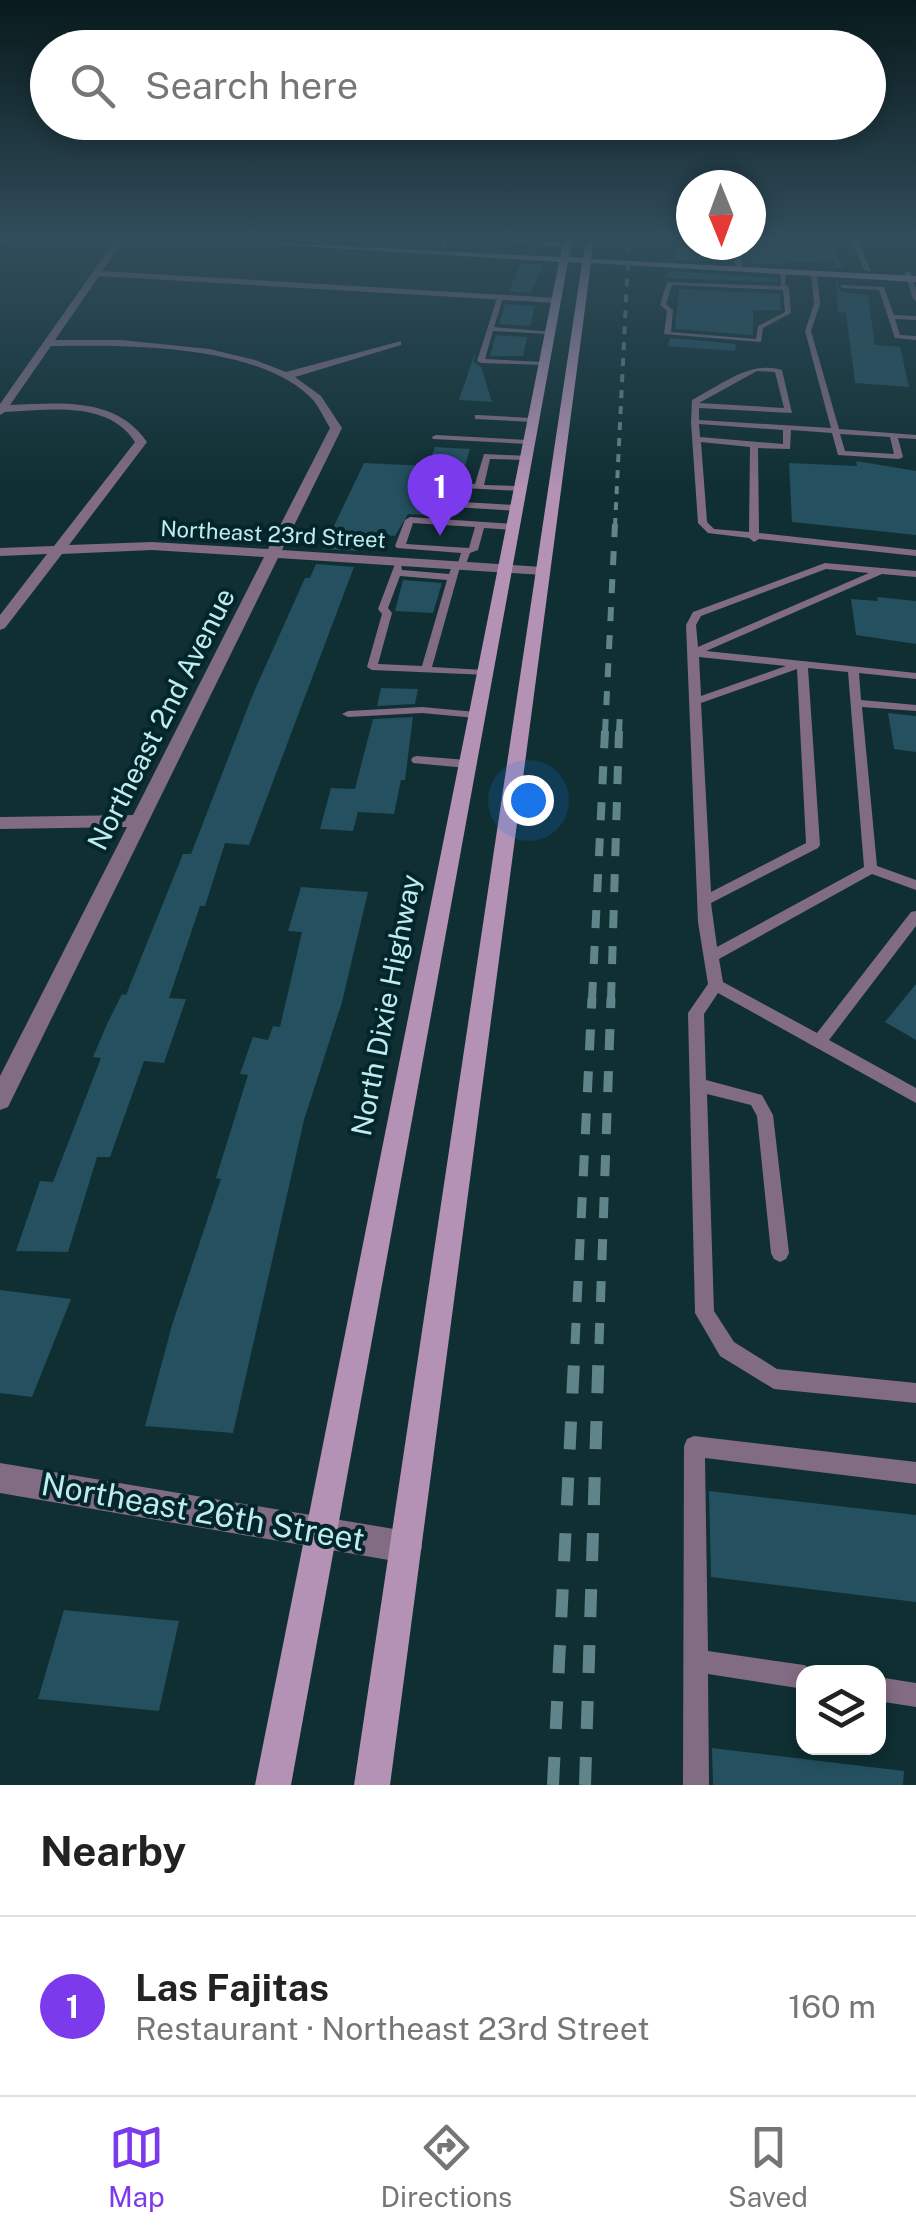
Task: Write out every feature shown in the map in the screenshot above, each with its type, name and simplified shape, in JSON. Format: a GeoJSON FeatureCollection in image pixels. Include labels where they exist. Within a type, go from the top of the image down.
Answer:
{"type":"FeatureCollection","features":[{"type":"Feature","properties":{"kind":"main road","name":"North Dixie Highway"},"geometry":{"type":"LineString","coordinates":[[273,1785],[551,322]]}},
{"type":"Feature","properties":{"kind":"main road"},"geometry":{"type":"LineString","coordinates":[[372,1785],[569,385],[572,322]]}},
{"type":"Feature","properties":{"kind":"main road"},"geometry":{"type":"LineString","coordinates":[[541,374],[569,385]]}},
{"type":"Feature","properties":{"kind":"street"},"geometry":{"type":"LineString","coordinates":[[2,410],[62,322]]}},
{"type":"Feature","properties":{"kind":"street"},"geometry":{"type":"LineString","coordinates":[[48,343],[175,347],[245,361],[285,376],[398,343]]}},
{"type":"Feature","properties":{"kind":"street","name":"Northeast 2nd Avenue"},"geometry":{"type":"LineString","coordinates":[[0,1100],[10,1062],[140,821],[336,428],[322,402],[285,376]]}},
{"type":"Feature","properties":{"kind":"street"},"geometry":{"type":"LineString","coordinates":[[0,625],[136,454],[141,442],[137,432],[119,418],[93,411],[2,410]]}},
{"type":"Feature","properties":{"kind":"street","name":"Northeast 23rd Street"},"geometry":{"type":"LineString","coordinates":[[0,552],[152,546],[398,567],[459,565],[543,572]]}},
{"type":"Feature","properties":{"kind":"street"},"geometry":{"type":"LineString","coordinates":[[0,824],[140,821]]}},
{"type":"Feature","properties":{"kind":"street","name":"Northeast 26th Street"},"geometry":{"type":"LineString","coordinates":[[0,1478],[406,1547]]}},
{"type":"Feature","properties":{"kind":"lane"},"geometry":{"type":"LineString","coordinates":[[492,322],[481,361],[541,374]]}},
{"type":"Feature","properties":{"kind":"lane"},"geometry":{"type":"LineString","coordinates":[[668,322],[667,334],[759,341],[760,327],[765,322]]}},
{"type":"Feature","properties":{"kind":"lane"},"geometry":{"type":"LineString","coordinates":[[811,322],[808,331],[841,453],[899,457],[893,436]]}},
{"type":"Feature","properties":{"kind":"lane"},"geometry":{"type":"LineString","coordinates":[[893,322],[897,337],[916,338]]}},
{"type":"Feature","properties":{"kind":"lane"},"geometry":{"type":"LineString","coordinates":[[490,329],[549,332]]}},
{"type":"Feature","properties":{"kind":"lane"},"geometry":{"type":"LineString","coordinates":[[756,369],[778,370],[789,411],[695,405],[756,369]]}},
{"type":"Feature","properties":{"kind":"lane"},"geometry":{"type":"LineString","coordinates":[[695,405],[705,527],[754,538],[916,553]]}},
{"type":"Feature","properties":{"kind":"lane"},"geometry":{"type":"LineString","coordinates":[[478,417],[532,420]]}},
{"type":"Feature","properties":{"kind":"lane"},"geometry":{"type":"LineString","coordinates":[[695,422],[916,437]]}},
{"type":"Feature","properties":{"kind":"lane"},"geometry":{"type":"LineString","coordinates":[[696,439],[787,447],[787,428]]}},
{"type":"Feature","properties":{"kind":"lane"},"geometry":{"type":"LineString","coordinates":[[436,437],[527,450]]}},
{"type":"Feature","properties":{"kind":"lane"},"geometry":{"type":"LineString","coordinates":[[754,445],[754,538]]}},
{"type":"Feature","properties":{"kind":"lane"},"geometry":{"type":"LineString","coordinates":[[479,487],[487,456],[527,450]]}},
{"type":"Feature","properties":{"kind":"lane"},"geometry":{"type":"LineString","coordinates":[[448,486],[479,487],[516,508]]}},
{"type":"Feature","properties":{"kind":"lane"},"geometry":{"type":"LineString","coordinates":[[428,503],[516,508]]}},
{"type":"Feature","properties":{"kind":"lane"},"geometry":{"type":"LineString","coordinates":[[459,565],[400,546],[410,520],[480,524],[516,508]]}},
{"type":"Feature","properties":{"kind":"lane"},"geometry":{"type":"LineString","coordinates":[[426,670],[459,565],[473,550],[480,524]]}},
{"type":"Feature","properties":{"kind":"lane"},"geometry":{"type":"LineString","coordinates":[[916,574],[825,566],[697,614],[690,625],[704,901],[716,985],[696,1013],[705,1313],[727,1349],[774,1379],[916,1393]]}},
{"type":"Feature","properties":{"kind":"lane"},"geometry":{"type":"LineString","coordinates":[[398,567],[383,609],[388,613],[372,667],[484,673]]}},
{"type":"Feature","properties":{"kind":"lane"},"geometry":{"type":"LineString","coordinates":[[694,653],[881,571]]}},
{"type":"Feature","properties":{"kind":"lane"},"geometry":{"type":"LineString","coordinates":[[694,653],[916,676]]}},
{"type":"Feature","properties":{"kind":"lane"},"geometry":{"type":"LineString","coordinates":[[696,701],[802,664]]}},
{"type":"Feature","properties":{"kind":"lane"},"geometry":{"type":"LineString","coordinates":[[704,901],[813,845],[802,664]]}},
{"type":"Feature","properties":{"kind":"lane"},"geometry":{"type":"LineString","coordinates":[[852,670],[871,869]]}},
{"type":"Feature","properties":{"kind":"lane"},"geometry":{"type":"LineString","coordinates":[[856,702],[916,708]]}},
{"type":"Feature","properties":{"kind":"lane"},"geometry":{"type":"LineString","coordinates":[[348,714],[422,710],[476,715]]}},
{"type":"Feature","properties":{"kind":"lane"},"geometry":{"type":"LineString","coordinates":[[417,760],[467,764]]}},
{"type":"Feature","properties":{"kind":"lane"},"geometry":{"type":"LineString","coordinates":[[711,957],[871,869],[916,884]]}},
{"type":"Feature","properties":{"kind":"lane"},"geometry":{"type":"LineString","coordinates":[[820,1042],[916,916]]}},
{"type":"Feature","properties":{"kind":"lane"},"geometry":{"type":"LineString","coordinates":[[716,985],[916,1096]]}},
{"type":"Feature","properties":{"kind":"lane"},"geometry":{"type":"LineString","coordinates":[[699,1086],[756,1100],[765,1116],[780,1254]]}},
{"type":"Feature","properties":{"kind":"lane"},"geometry":{"type":"LineString","coordinates":[[696,1785],[694,1446],[916,1473]]}},
{"type":"Feature","properties":{"kind":"lane"},"geometry":{"type":"LineString","coordinates":[[696,1660],[796,1677]]}},
{"type":"Feature","properties":{"kind":"lane"},"geometry":{"type":"LineString","coordinates":[[886,1690],[916,1695]]}},
{"type":"Feature","properties":{"kind":"building"},"geometry":{"type":"Polygon","coordinates":[[[500,322],[531,322],[530,326],[500,322]]]}},
{"type":"Feature","properties":{"kind":"building"},"geometry":{"type":"Polygon","coordinates":[[[676,322],[753,322],[753,335],[675,329],[676,322]]]}},
{"type":"Feature","properties":{"kind":"building"},"geometry":{"type":"Polygon","coordinates":[[[847,322],[872,322],[875,345],[900,347],[909,387],[855,383],[847,322]]]}},
{"type":"Feature","properties":{"kind":"building"},"geometry":{"type":"Polygon","coordinates":[[[496,335],[527,337],[523,356],[490,356],[496,335]]]}},
{"type":"Feature","properties":{"kind":"building"},"geometry":{"type":"Polygon","coordinates":[[[670,338],[736,344],[735,351],[668,346],[670,338]]]}},
{"type":"Feature","properties":{"kind":"building"},"geometry":{"type":"Polygon","coordinates":[[[476,350],[474,362],[481,367],[492,402],[459,400],[476,350]]]}},
{"type":"Feature","properties":{"kind":"building"},"geometry":{"type":"Polygon","coordinates":[[[435,447],[470,449],[461,479],[448,478],[440,484],[445,491],[458,491],[456,498],[428,496],[421,501],[425,509],[452,511],[451,516],[408,514],[395,536],[374,534],[371,542],[363,540],[359,551],[323,549],[364,463],[428,466],[435,447]]]}},
{"type":"Feature","properties":{"kind":"building"},"geometry":{"type":"Polygon","coordinates":[[[856,461],[916,471],[916,535],[792,522],[789,463],[857,466],[856,461]]]}},
{"type":"Feature","properties":{"kind":"building"},"geometry":{"type":"Polygon","coordinates":[[[316,564],[354,567],[249,845],[225,843],[205,906],[200,906],[169,998],[186,999],[164,1063],[144,1061],[110,1157],[97,1157],[68,1252],[16,1251],[40,1181],[53,1182],[101,1058],[93,1057],[107,1024],[122,994],[126,995],[183,854],[191,854],[253,694],[305,578],[310,578],[316,564]]]}},
{"type":"Feature","properties":{"kind":"building"},"geometry":{"type":"Polygon","coordinates":[[[403,580],[442,583],[433,613],[395,611],[403,580]]]}},
{"type":"Feature","properties":{"kind":"building"},"geometry":{"type":"Polygon","coordinates":[[[877,597],[916,601],[916,644],[856,635],[851,599],[878,601],[877,597]]]}},
{"type":"Feature","properties":{"kind":"building"},"geometry":{"type":"Polygon","coordinates":[[[381,688],[418,689],[415,704],[377,706],[381,688]]]}},
{"type":"Feature","properties":{"kind":"building"},"geometry":{"type":"Polygon","coordinates":[[[888,713],[916,716],[916,752],[894,749],[888,713]]]}},
{"type":"Feature","properties":{"kind":"building"},"geometry":{"type":"Polygon","coordinates":[[[413,717],[405,780],[401,780],[394,814],[358,812],[353,831],[320,829],[331,788],[355,789],[373,719],[413,717]]]}},
{"type":"Feature","properties":{"kind":"building"},"geometry":{"type":"Polygon","coordinates":[[[301,887],[368,892],[342,1002],[304,1120],[233,1433],[145,1426],[172,1325],[221,1179],[216,1178],[248,1075],[240,1074],[253,1037],[268,1040],[273,1026],[280,1027],[302,932],[288,931],[301,887]]]}},
{"type":"Feature","properties":{"kind":"building"},"geometry":{"type":"Polygon","coordinates":[[[916,984],[916,1040],[885,1022],[916,984]]]}},
{"type":"Feature","properties":{"kind":"building"},"geometry":{"type":"Polygon","coordinates":[[[0,1290],[71,1299],[32,1397],[0,1393],[0,1290]]]}},
{"type":"Feature","properties":{"kind":"building"},"geometry":{"type":"Polygon","coordinates":[[[709,1491],[916,1515],[916,1602],[711,1577],[709,1491]]]}},
{"type":"Feature","properties":{"kind":"building"},"geometry":{"type":"Polygon","coordinates":[[[64,1610],[179,1621],[159,1711],[38,1699],[64,1610]]]}},
{"type":"Feature","properties":{"kind":"building"},"geometry":{"type":"Polygon","coordinates":[[[712,1748],[904,1771],[903,1785],[713,1785],[712,1748]]]}},
{"type":"Feature","properties":{"kind":"railway"},"geometry":{"type":"LineString","coordinates":[[615,526],[625,322]]}},
{"type":"Feature","properties":{"kind":"railway"},"geometry":{"type":"LineString","coordinates":[[605,733],[615,524]]}},
{"type":"Feature","properties":{"kind":"railway"},"geometry":{"type":"LineString","coordinates":[[619,733],[620,711]]}},
{"type":"Feature","properties":{"kind":"railway"},"geometry":{"type":"LineString","coordinates":[[592,1000],[605,731]]}},
{"type":"Feature","properties":{"kind":"railway"},"geometry":{"type":"LineString","coordinates":[[611,1000],[619,731]]}},
{"type":"Feature","properties":{"kind":"railway"},"geometry":{"type":"LineString","coordinates":[[575,1344],[592,998]]}},
{"type":"Feature","properties":{"kind":"railway"},"geometry":{"type":"LineString","coordinates":[[599,1344],[611,998]]}},
{"type":"Feature","properties":{"kind":"railway"},"geometry":{"type":"LineString","coordinates":[[553,1785],[575,1341]]}},
{"type":"Feature","properties":{"kind":"railway"},"geometry":{"type":"LineString","coordinates":[[585,1785],[599,1341]]}},
{"type":"Feature","properties":{"kind":"place","name":"Las Fajitas"},"geometry":{"type":"Point","coordinates":[440,536]}}]}
